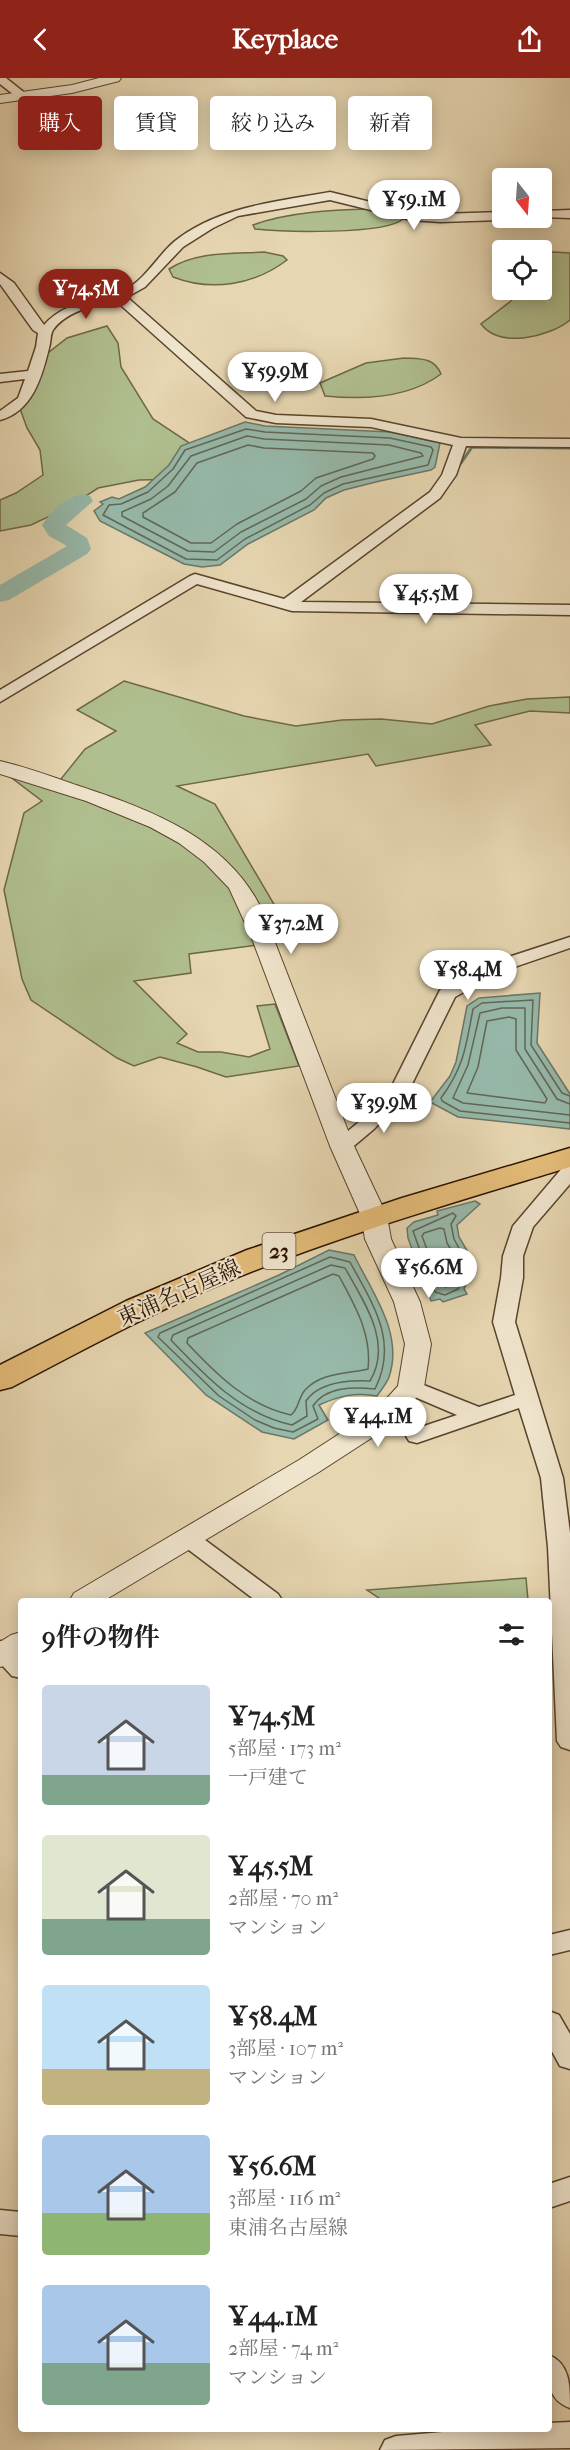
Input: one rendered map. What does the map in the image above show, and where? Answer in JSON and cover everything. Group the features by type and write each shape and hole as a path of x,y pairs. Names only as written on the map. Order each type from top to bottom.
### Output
{"main road":[{"name":"東浦名古屋線","path":"0,1378 158,1299 374,1215 570,1157"}],"street":[{"path":"1,80 19,78"},
{"path":"1,80 22,96 72,89 114,78"},
{"path":"0,99 18,97"},
{"path":"0,416 14,409 24,400 43,347 45,331 56,319 77,307 118,296 141,284 165,257 196,232 221,219 254,208 330,196 411,216 492,216"},
{"path":"552,214 570,214"},
{"path":"0,277 10,286 38,327 45,331"},
{"path":"118,296 251,414 276,419 371,423 461,442 570,443"},
{"path":"0,378 34,374"},
{"path":"286,605 435,495 449,475 461,442"},
{"path":"0,697 195,579 286,605 570,610"},
{"path":"0,767 120,808 161,825 209,856 233,879 248,902 342,1146 374,1215 378,1239 407,1302 418,1344 411,1387 397,1404 363,1431 189,1539 87,1598"},
{"path":"342,1146 367,1125 399,1092 447,994 492,968 569,945"},
{"path":"570,1172 523,1226 513,1256 512,1278 504,1322 552,1478 560,1547 556,1633 570,1741"},
{"path":"411,1387 478,1415"},
{"path":"417,1436 528,1398"},
{"path":"189,1539 267,1598"},
{"path":"552,1944 570,1940"},
{"path":"552,2027 570,2058"},
{"path":"552,2195 570,2189"},
{"path":"0,2222 18,2224"},
{"path":"552,2372 570,2395"},
{"path":"396,2450 570,2434"}],"green space":[{"path":"370,209 399,214 403,219 376,228 332,231 268,230 255,229 253,225 295,214"},
{"path":"264,252 283,256 287,260 261,275 232,284 188,282 173,277 169,269 203,256"},
{"path":"552,252 570,253 570,320 550,331 525,338 500,336 489,332 481,324 512,300 552,300"},
{"path":"107,326 118,343 121,367 153,419 188,442 201,459 187,479 139,480 98,488 69,507 31,525 0,531 0,500 16,493 43,475 40,450 27,428 19,406 24,380 39,360 67,338"},
{"path":"404,358 421,359 435,364 441,374 415,388 386,396 355,398 325,396 320,383 366,363"},
{"path":"124,681 244,716 296,726 342,720 381,719 432,724 489,706 527,699 570,697 570,713 530,711 475,725 491,745 376,766 368,754 177,786 215,804 295,940 189,954 191,973 134,981 187,1034 177,1043 198,1052 221,1052 249,1057 270,1049 257,1006 275,1004 299,1066 226,1077 160,1057 134,1066 117,1058 31,1000 22,979 4,890 24,813 42,801 0,769 57,784 85,749 116,731 77,710"},
{"path":"526,1578 528,1598 379,1598 367,1590"}],"water":[{"path":"245,422 265,426 391,432 440,443 435,467 431,470 344,490 326,498 314,510 248,544 220,565 202,567 184,564 100,521 94,511 103,504 100,502 112,497 119,499 145,487 169,465 181,446"},
{"path":"540,993 537,1043 570,1094 570,1129 458,1117 430,1102 450,1076 456,1062 467,1006 479,998"},
{"path":"475,1201 480,1204 457,1225 459,1237 475,1264 464,1289 467,1294 443,1302 440,1299 431,1301 408,1238 407,1228 414,1222 438,1215 437,1211"},
{"path":"329,1250 354,1255 384,1314 389,1329 393,1361 388,1379 377,1396 361,1394 347,1396 319,1405 328,1420 294,1439 262,1432 206,1395 145,1333 279,1275"}],"waterway":[{"path":"461,463 472,447 570,448"},
{"path":"440,497 461,461"},
{"path":"0,595 79,549 79,543 57,531 54,525 62,514 82,501"}]}
